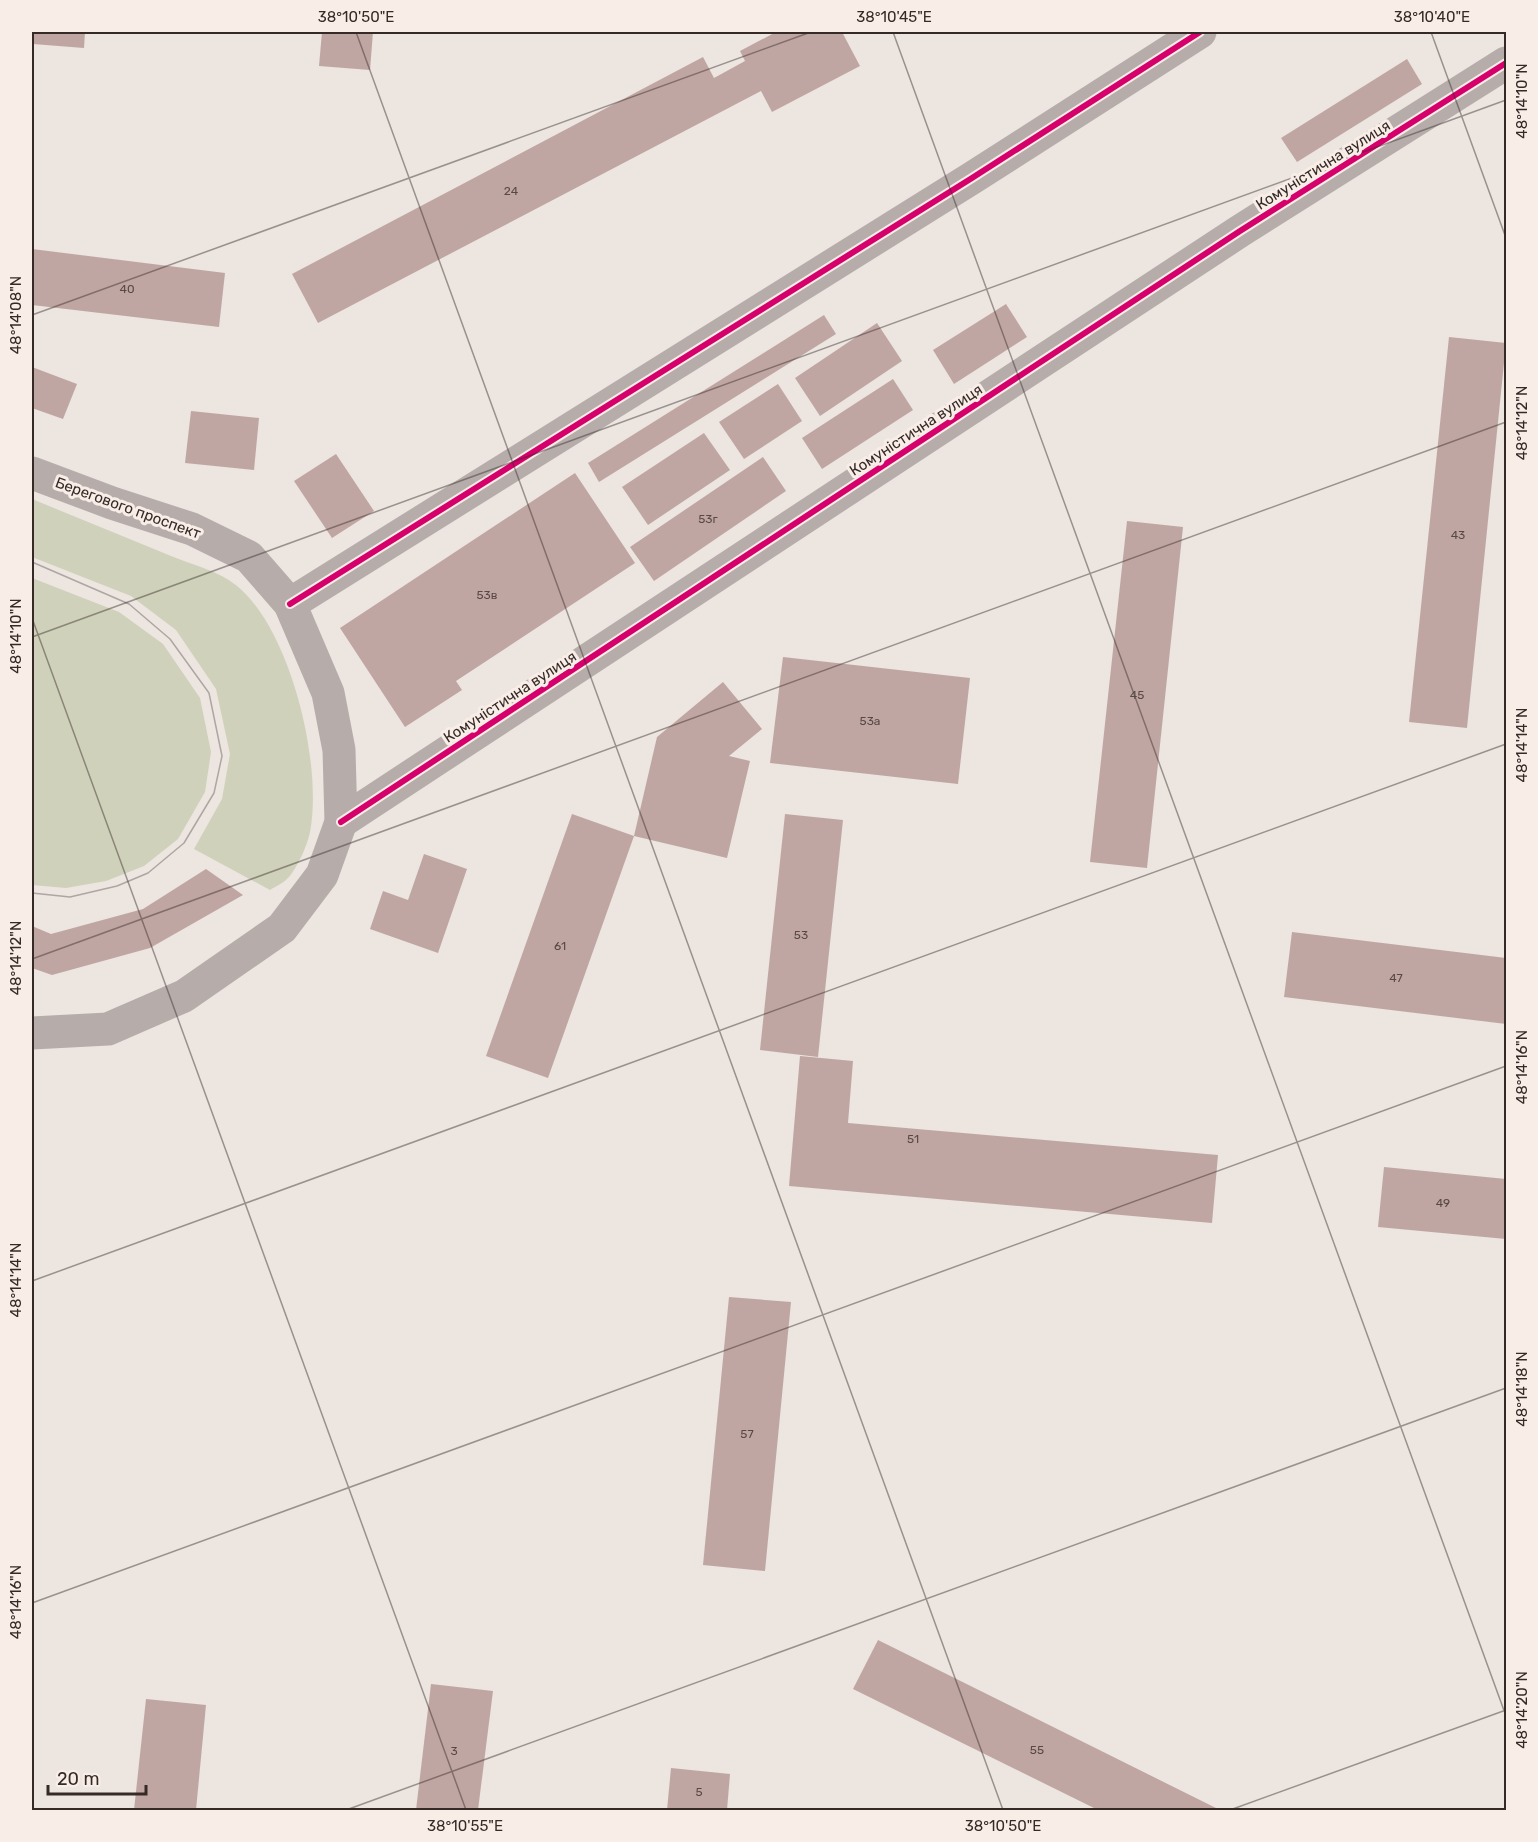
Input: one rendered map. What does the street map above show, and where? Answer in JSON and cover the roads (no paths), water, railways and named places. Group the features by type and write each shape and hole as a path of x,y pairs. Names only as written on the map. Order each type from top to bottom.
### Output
{"street":[{"path":"290,604 951,191 1200,32"},
{"name":"Комуністична вулиця","path":"341,822 1240,231 1506,63"},
{"name":"Берегового проспект","path":"32,473 112,503 192,529 249,557 290,604 328,693 339,750 341,822 322,875 282,928 184,996 108,1029 32,1033"}],"tram line":[{"path":"32,562 129,604 170,639 209,693 222,756 214,793 184,843 148,873 117,886 70,897 32,893"}]}
